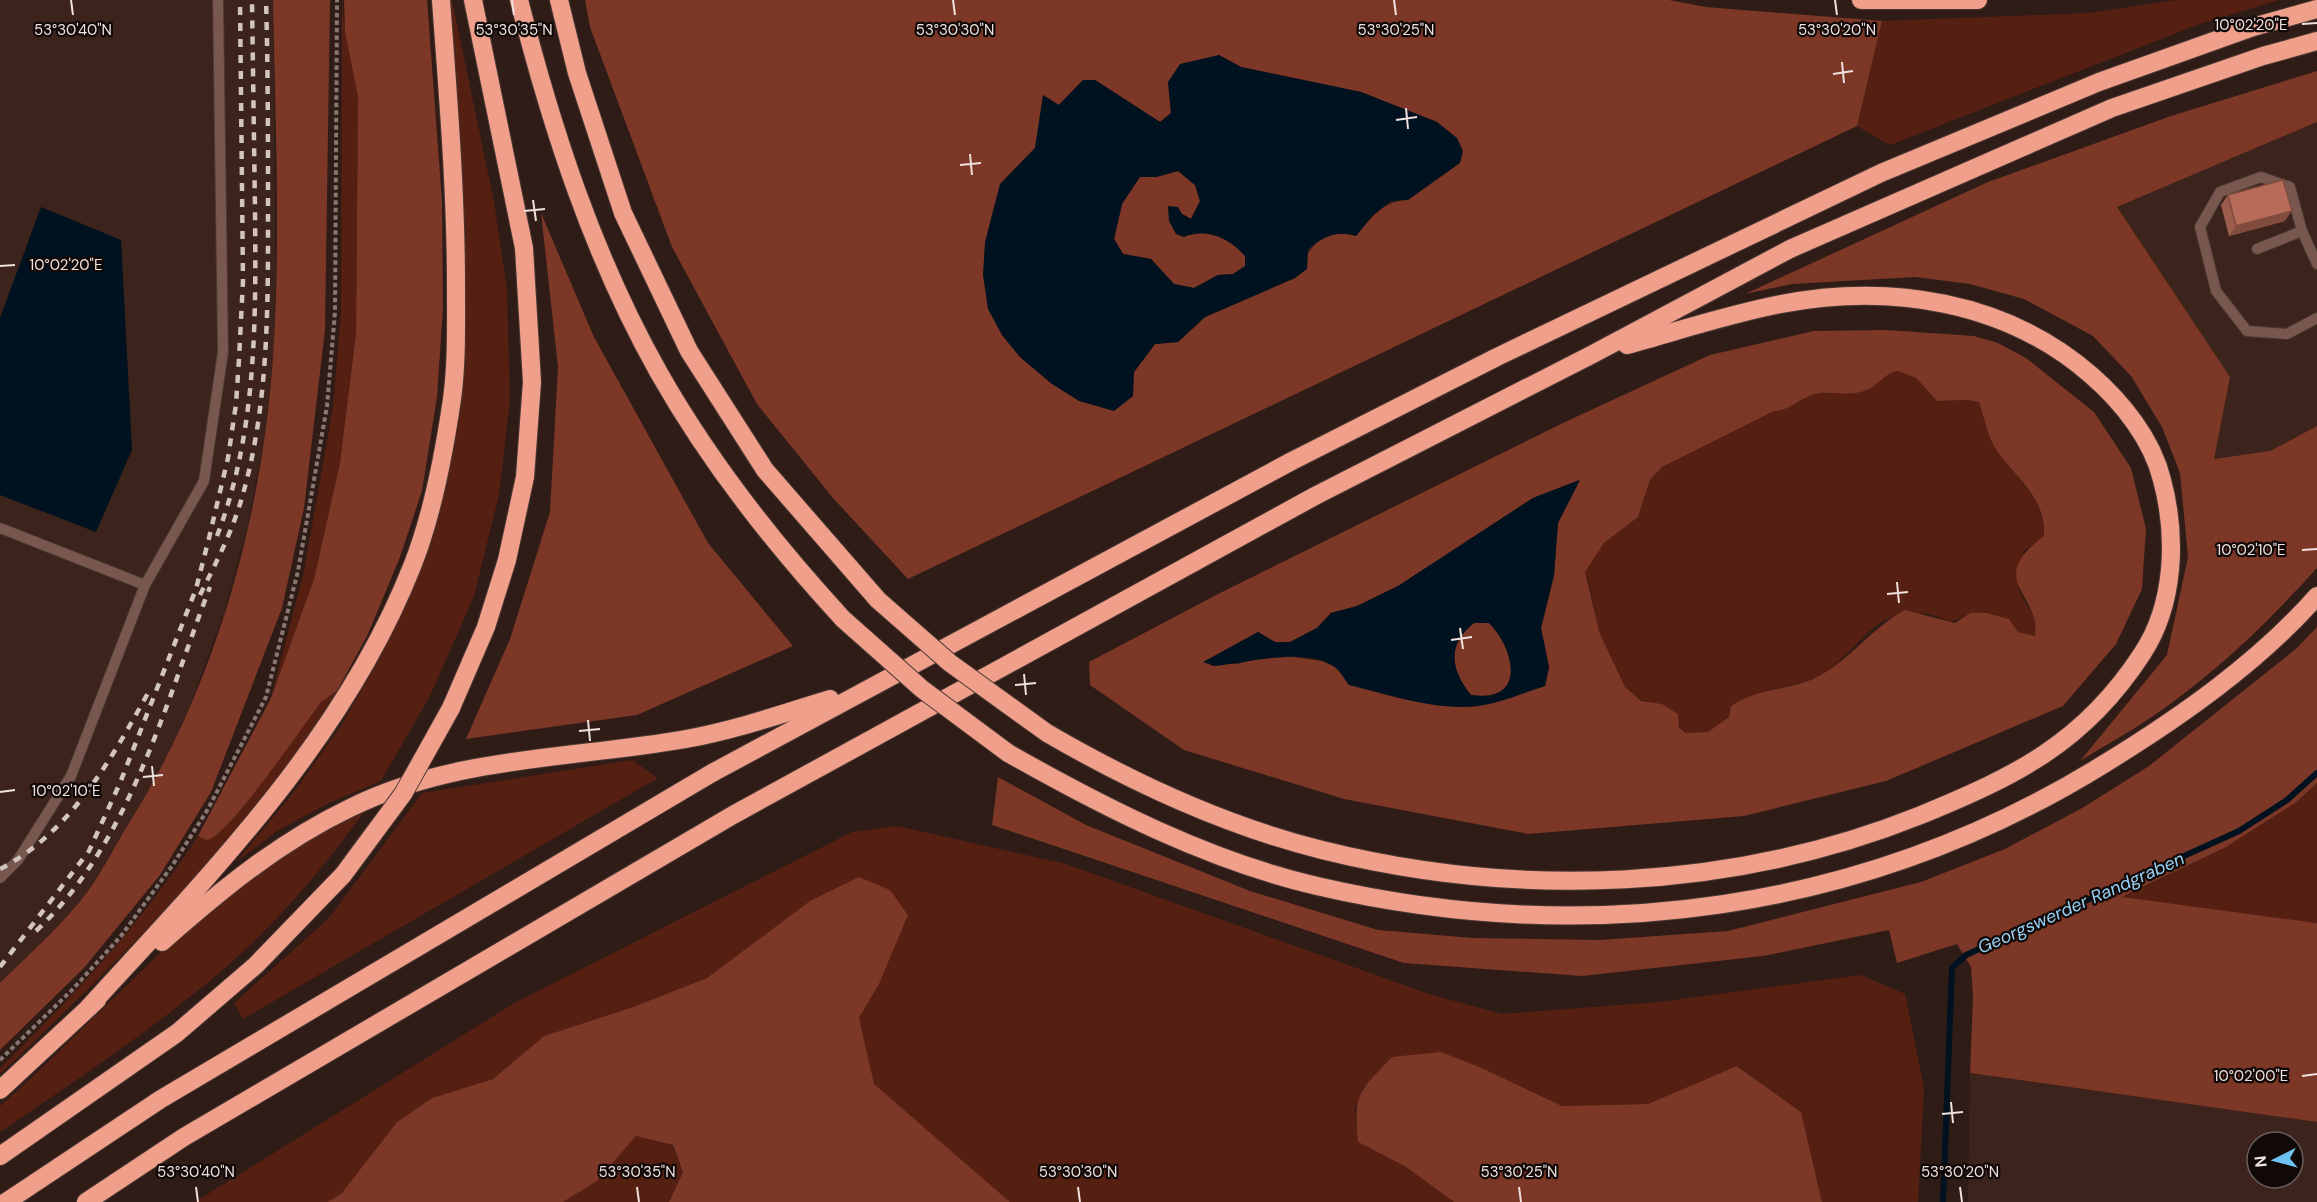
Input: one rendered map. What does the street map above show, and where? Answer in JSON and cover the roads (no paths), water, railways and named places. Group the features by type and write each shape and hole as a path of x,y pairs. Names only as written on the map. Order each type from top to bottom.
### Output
{"highway":[{"path":"89,1007 226,857 288,781 336,716 379,640 414,562 435,487 452,398 456,338 456,197 441,0"},
{"path":"0,1156 177,1033 256,965 342,875 403,794 451,708 486,627 507,560 525,477 532,382 524,248 472,0"},
{"path":"519,0 567,167 599,251 658,371 694,432 734,491 786,557 843,619 922,688 1008,753 1071,789 1163,833 1224,856 1315,886 1473,911 1564,916 1618,916 1686,910 1779,895 1923,854 2019,813 2129,749 2207,694 2273,640 2317,596"},
{"path":"559,0 577,73 622,213 689,351 765,470 878,600 950,663 1047,734 1094,760 1169,796 1233,822 1321,850 1471,876 1561,882 1618,881 1685,875 1769,861 1900,823 2005,779 2042,757 2086,724 2114,693 2146,649 2163,606 2172,558 2171,516 2160,472 2144,437 2113,394 2075,361 2036,335 1992,315 1957,305 1900,297 1850,295 1784,303 1593,354"},
{"path":"1861,0 1978,0"},
{"path":"6,1202 160,1099 702,779 866,688 1292,461 1497,357 1786,216 1881,173 2099,82 2253,27 2317,9"},
{"path":"86,1202 184,1137 733,815 1315,496 1593,354 1790,249 1895,201 2112,108 2263,56 2317,41"},
{"path":"0,1090 225,886 303,832 351,807 431,778 477,767 685,739 731,729 866,688"}],"lane":[{"path":"0,878 18,860 71,776 145,585 204,481 223,352 218,0"},
{"path":"2317,264 2302,231 2290,187 2261,177 2220,192 2200,227 2216,291 2247,331 2287,333 2317,318"},
{"path":"2257,249 2302,231"},
{"path":"0,528 145,585"}],"water":[{"path":"1219,55 1241,67 1361,92 1437,122 1457,138 1463,151 1460,163 1408,200 1391,201 1373,215 1356,236 1336,234 1308,249 1307,269 1295,278 1205,317 1178,342 1155,344 1134,372 1133,396 1114,411 1079,401 1052,384 1020,357 1002,335 988,309 983,275 985,242 1000,184 1035,148 1043,95 1059,105 1083,80 1095,80 1160,122 1171,113 1168,82 1180,64","holes":["1178,171 1195,185 1200,201 1191,219 1182,214 1178,207 1168,206 1169,221 1176,234 1184,237 1201,233 1225,239 1245,256 1245,266 1233,274 1218,275 1194,288 1174,284 1151,259 1123,254 1114,239 1122,204 1140,177 1156,177"]},
{"path":"41,207 121,240 132,450 96,532 0,495 0,318"},
{"path":"1580,480 1558,523 1554,575 1541,628 1549,667 1545,686 1487,705 1445,706 1413,701 1349,685 1338,670 1327,662 1312,658 1278,658 1214,666 1203,662 1258,632 1275,642 1290,642 1317,628 1331,613 1357,606 1398,586 1533,498","holes":["1474,623 1489,623 1505,646 1511,672 1508,683 1501,691 1489,696 1471,695 1459,676 1454,657 1456,648 1459,639"]}],"waterway":[{"name":"Georgswerder Randgraben","path":"1943,1202 1952,968 1966,955 2239,831 2287,800 2317,773"}],"railway":[{"path":"0,967 89,851 120,783 196,589 209,538 228,458 236,404 239,359 243,281 240,0"},
{"path":"217,536 240,457 247,416 254,334 252,0"},
{"path":"200,595 227,539 240,504 250,468 262,395 268,284 266,0"},
{"path":"36,931 69,896 97,857 120,814 160,724 210,587"},
{"path":"0,869 25,854 68,815 103,769 148,693"}]}
